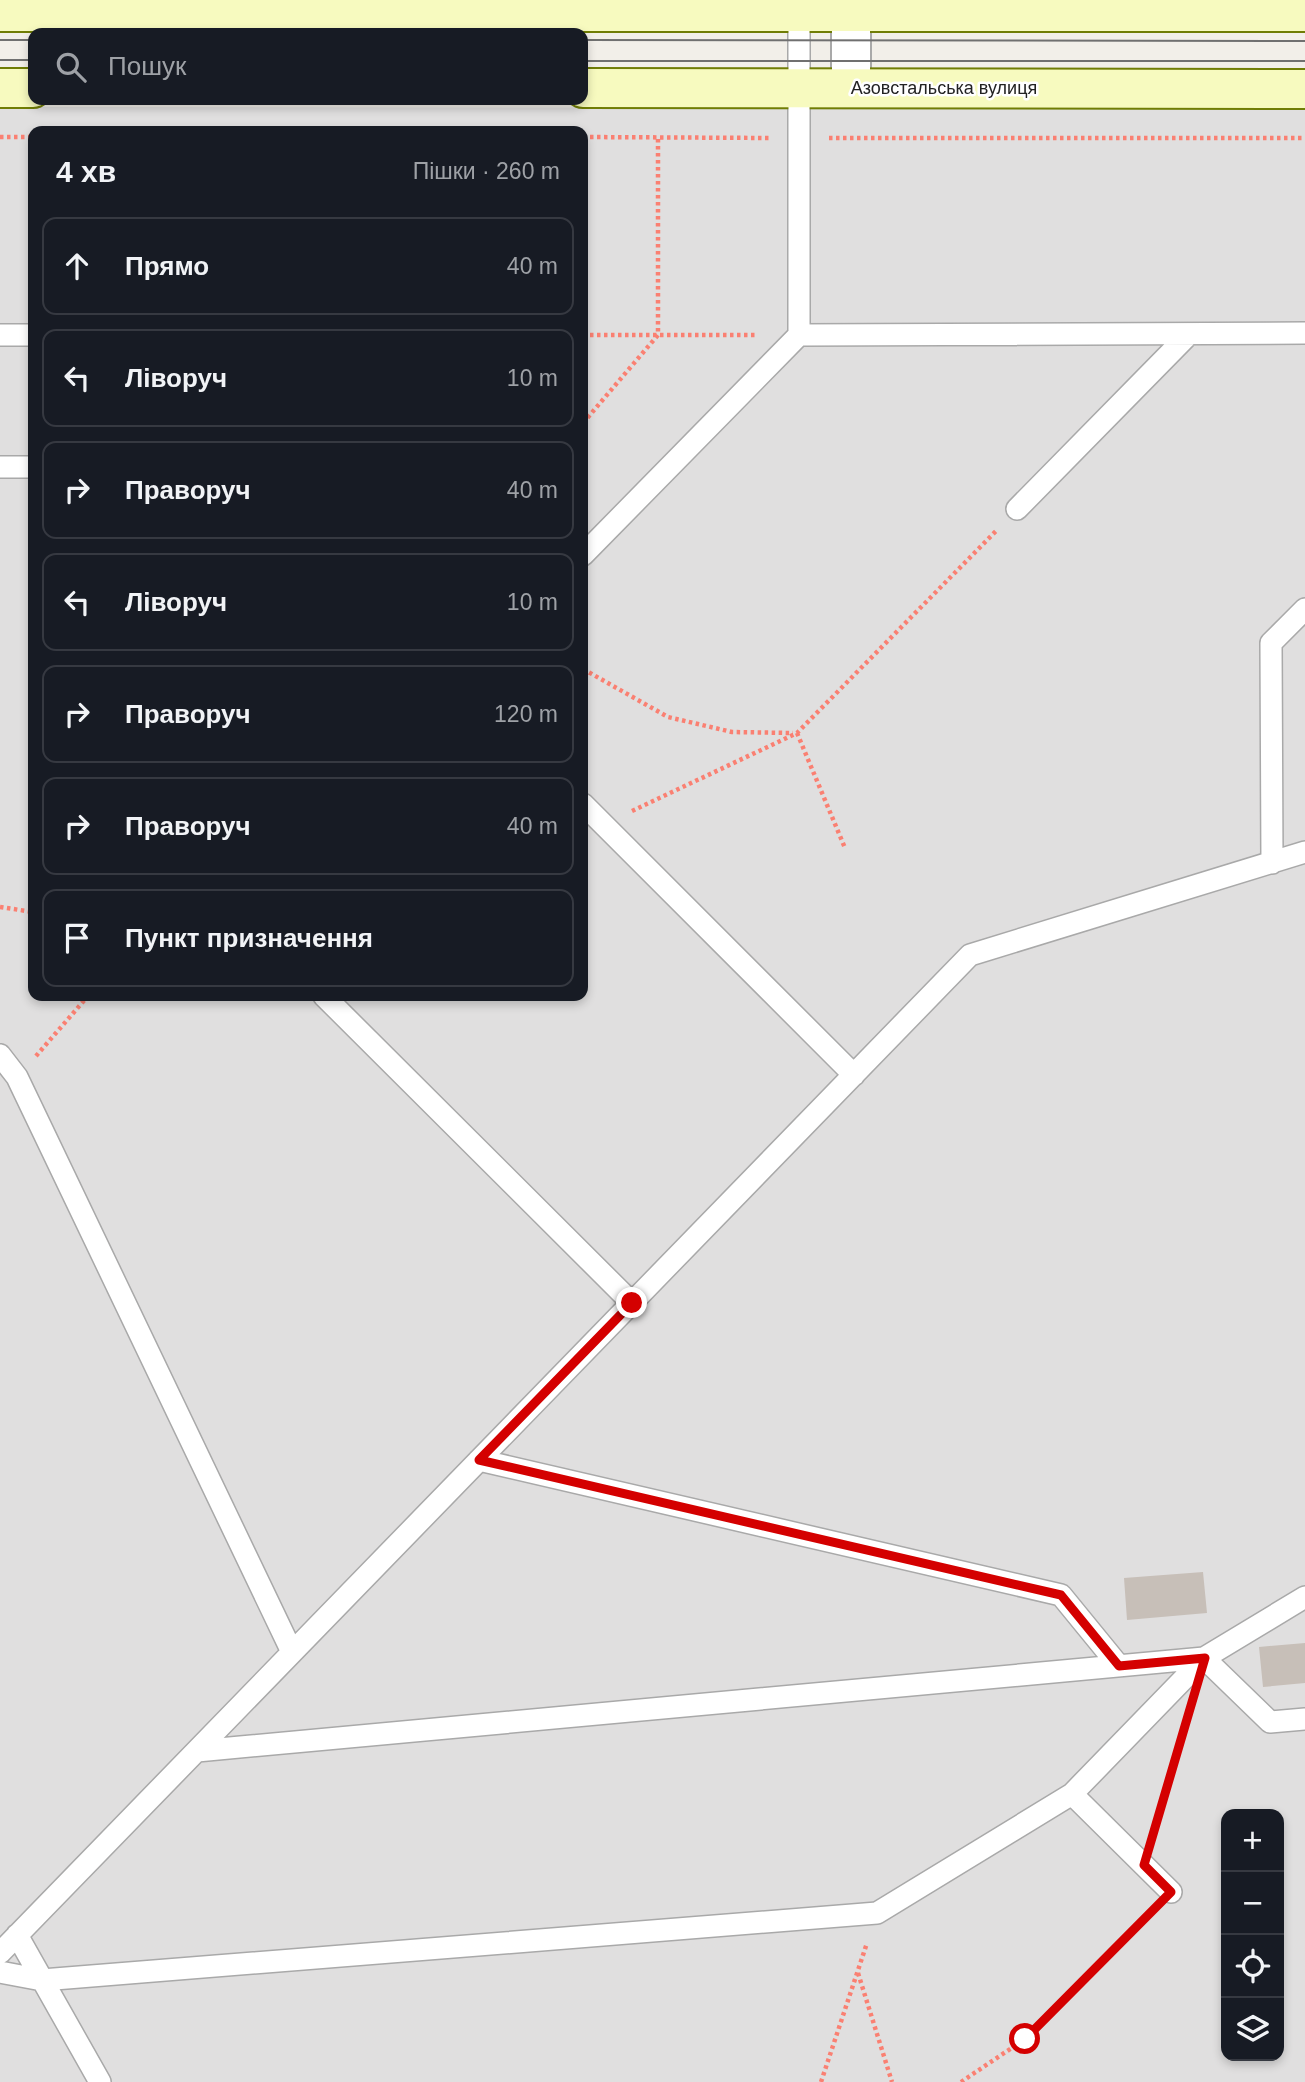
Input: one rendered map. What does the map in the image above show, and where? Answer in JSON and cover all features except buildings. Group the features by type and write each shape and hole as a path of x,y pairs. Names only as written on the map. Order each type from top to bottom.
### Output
{"street":[{"path":"0,12 799,12 851,6 1305,12"},
{"path":"851,6 851,88"},
{"path":"0,88 28,88"},
{"name":"Азовстальська вулиця","path":"588,88 1305,89"}],"lane":[{"path":"588,550 799,335 799,12"},
{"path":"1017,509 1189,334"},
{"path":"799,335 1305,334"},
{"path":"0,335 28,335"},
{"path":"0,467 28,467"},
{"path":"1272,863 1271,643 1305,610"},
{"path":"588,809 853,1075"},
{"path":"0,1953 970,955 1305,852"},
{"path":"329,1001 632,1303"},
{"path":"0,1055 9,1080 292,1652"},
{"path":"479,1460 1061,1595 1119,1666"},
{"path":"0,1972 43,1980 877,1913 1072,1794 1205,1658 1305,1597"},
{"path":"197,1751 1205,1658 1270,1722 1305,1719"},
{"path":"1072,1794 1171,1892"},
{"path":"17,1935 100,2082"}],"path":[{"path":"0,137 28,137"},
{"path":"588,138 780,138"},
{"path":"588,417 658,335 658,138"},
{"path":"868,138 1305,138"},
{"path":"588,335 799,335"},
{"path":"603,824 797,733 1017,509"},
{"path":"588,672 668,718 732,732 797,733"},
{"path":"797,733 845,848"},
{"path":"0,907 28,911"},
{"path":"9,1080 83,1001"},
{"path":"1144,1865 1205,1658"},
{"path":"961,2082 1025,2039 1171,1892"},
{"path":"821,2082 877,1913"},
{"path":"858,1972 892,2082"}],"shaded area":[{"path":"0,107 1305,108 1305,2082 0,2082"}],"tram line":[{"path":"0,40 28,40"},
{"path":"588,40 1305,41"},
{"path":"0,60 28,60"},
{"path":"588,61 1305,61"}],"route":[{"path":"632,1303 479,1460 1061,1595 1119,1666 1205,1658 1144,1865 1171,1892 1025,2039"}]}
